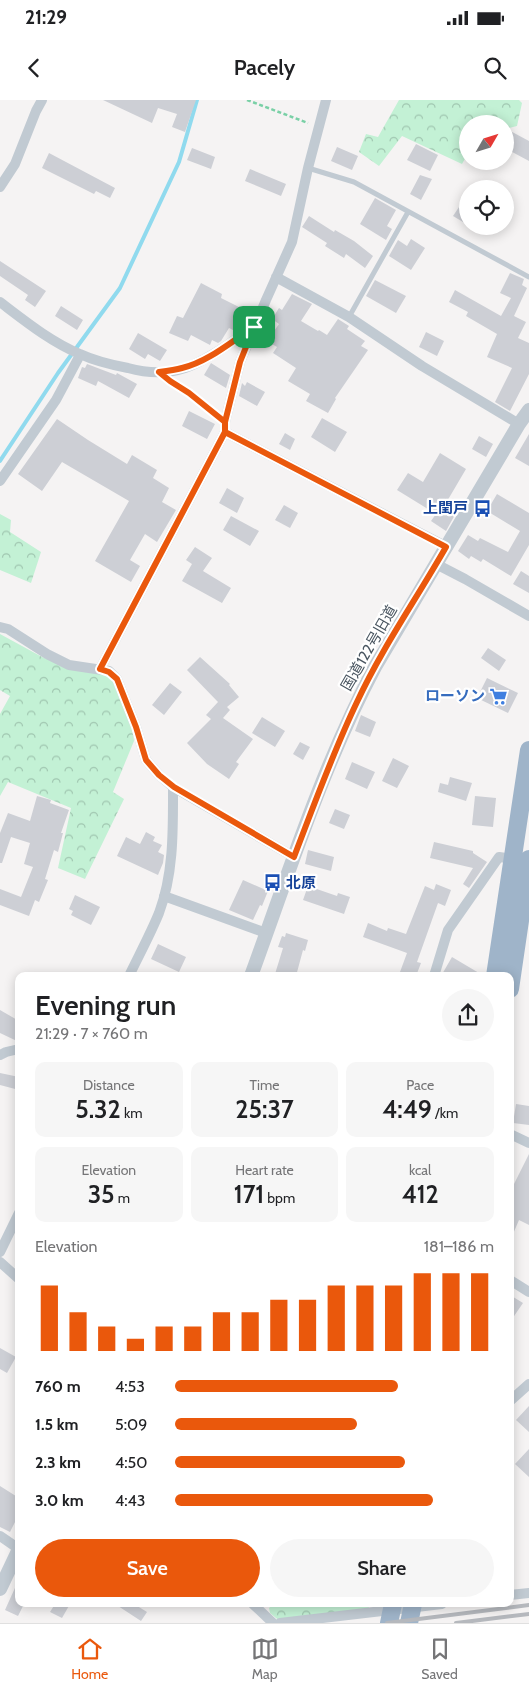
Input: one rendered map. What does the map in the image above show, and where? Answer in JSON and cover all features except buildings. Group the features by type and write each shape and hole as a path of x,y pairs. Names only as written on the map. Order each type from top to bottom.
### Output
{"highway":[{"path":"511,972 529,750"},
{"path":"496,972 521,859"}],"street":[{"path":"0,187 15,164 42,100"},
{"path":"100,669 225,427 240,362 292,242 308,168 326,100"},
{"path":"276,277 348,317 422,366 519,424"},
{"path":"0,302 54,341 80,355 136,370 159,372 183,368 209,356 254,327"},
{"path":"0,481 56,400 80,355"},
{"name":"国道122号旧道","path":"252,972 294,857 337,746 357,701 375,667 529,410"},
{"path":"225,427 446,547"},
{"path":"436,564 529,616"},
{"path":"0,626 69,665 109,672 117,679 136,727 146,760 159,775 174,787 294,857"},
{"path":"131,972 159,913 164,896 173,850 174,787"},
{"path":"435,972 448,930 499,857 521,859"},
{"path":"164,896 266,933"},
{"path":"0,1055 15,1050"},
{"path":"514,1136 529,1143"},
{"path":"0,1252 15,1221"},
{"path":"0,1262 15,1275"},
{"path":"514,1283 529,1292"},
{"path":"514,1397 529,1384"},
{"path":"0,1536 15,1546"},
{"path":"0,1589 15,1557"},
{"path":"514,1595 529,1593"},
{"path":"256,1607 273,1623"},
{"path":"261,1611 266,1607"},
{"path":"280,1623 372,1607 391,1612 411,1611"}],"lane":[{"path":"308,168 354,182 529,277"},
{"path":"348,317 408,212"}],"path":[{"path":"247,100 319,127"},
{"path":"159,372 189,393 225,427"}],"green space":[{"path":"399,100 519,100 522,103 517,126 514,127 514,115 459,115 459,163 402,136 379,166 359,152 366,134 378,137"},
{"path":"0,514 11,520 10,532 41,552 31,583 0,570"},
{"path":"0,634 44,658 95,672 116,680 132,722 134,741 113,792 124,799 85,879 58,868 71,808 8,782 0,796 0,714 10,696 0,690"},
{"path":"369,1607 364,1615 282,1623 270,1613 269,1608"}],"waterway":[{"path":"0,461 58,373 120,288 179,162 197,100"}],"railway":[{"path":"514,1607 529,1605"},
{"path":"387,1623 513,1607"},
{"path":"456,1623 529,1614"}],"place":[{"name":"上閏戸","path":"482,508"},
{"name":"ローソン","path":"499,696"},
{"name":"北原","path":"272,883"}],"route":[{"path":"254,327 196,363 183,368 159,372 225,422 225,432 446,547 357,701 337,746 294,857 174,787 159,775 146,760 136,727 117,679 109,672 100,669 225,432 225,422 240,362 254,327"}]}
